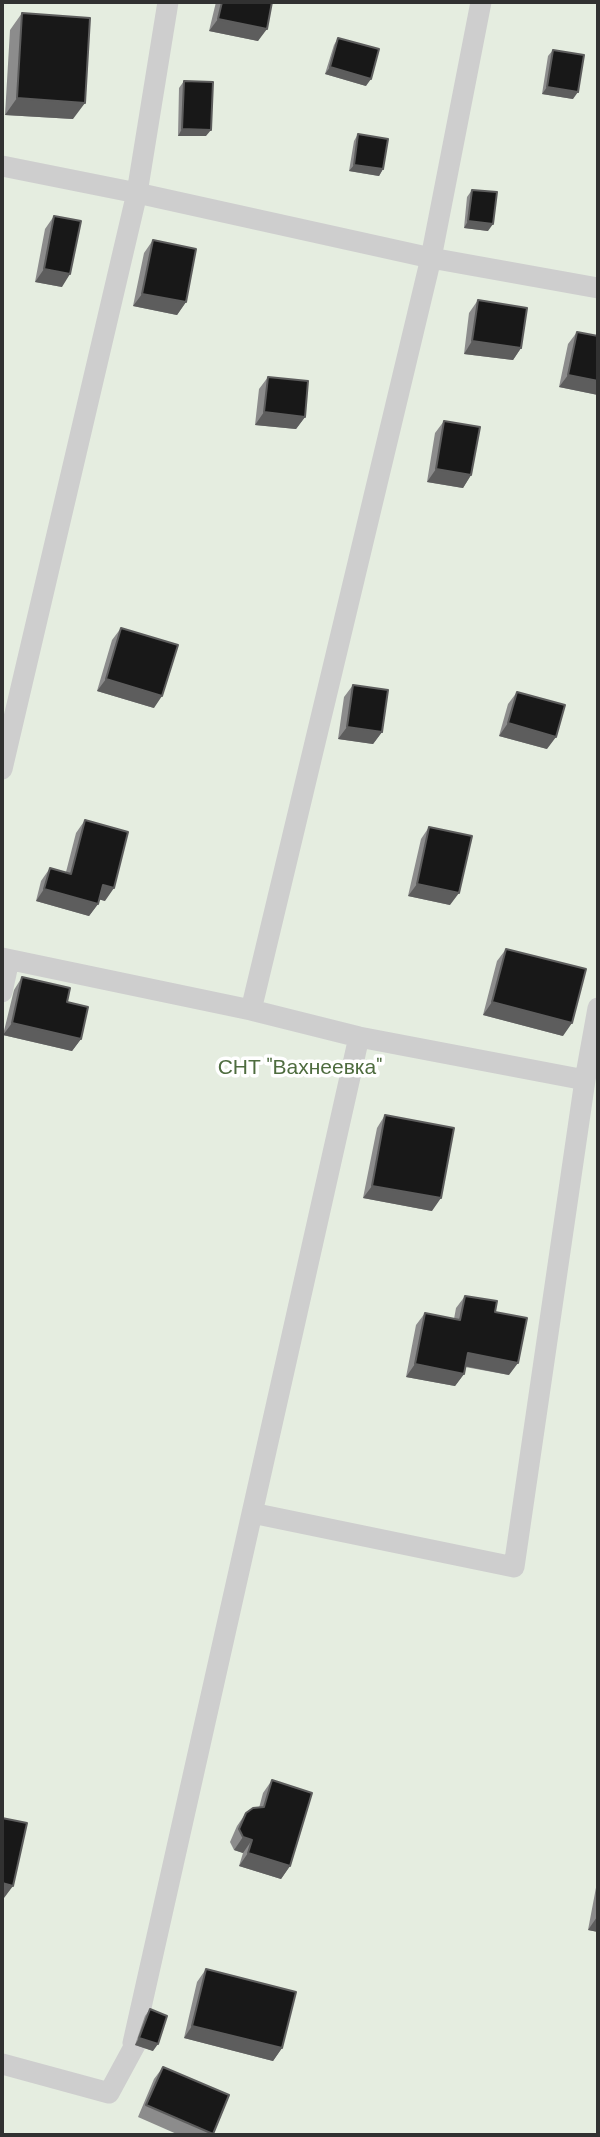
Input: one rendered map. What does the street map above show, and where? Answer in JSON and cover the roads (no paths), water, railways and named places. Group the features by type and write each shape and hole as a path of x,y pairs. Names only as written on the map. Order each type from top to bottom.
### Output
{"lane":[{"path":"2,769 137,193 168,2"},
{"path":"251,1010 431,258 481,2"},
{"path":"2,166 431,258 598,288"},
{"path":"2,992 5,959 251,1010 359,1037 585,1080"},
{"path":"252,1513 514,1567 585,1080 598,1008"},
{"path":"2,2064 109,2092 135,2045 133,2043 359,1037"}],"park label":[{"name":"СНТ \"Вахнеевка\"","path":"300,1068"}]}
